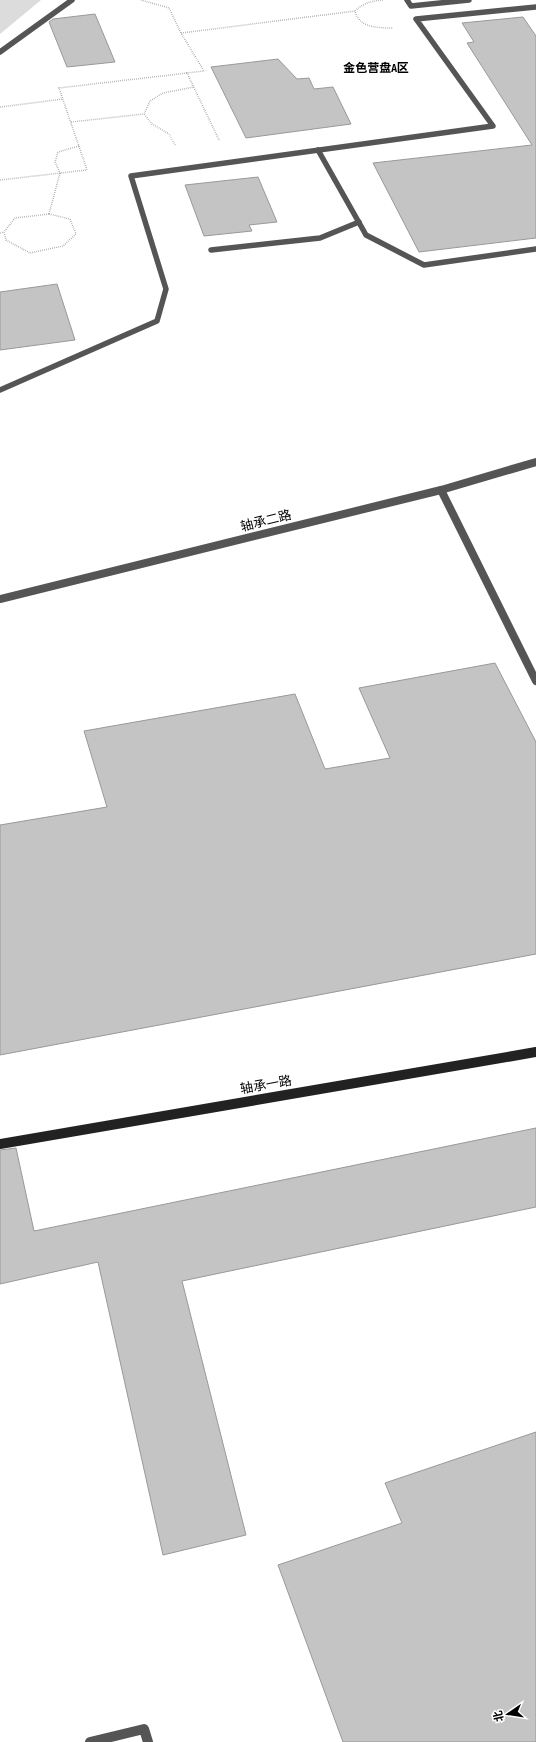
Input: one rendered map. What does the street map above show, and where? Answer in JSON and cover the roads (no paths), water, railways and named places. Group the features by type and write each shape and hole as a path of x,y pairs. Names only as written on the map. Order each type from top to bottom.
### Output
{"street":[{"path":"0,52 72,0"},
{"path":"407,0 411,6 469,0"},
{"path":"0,390 157,321 166,289 131,176 493,126 416,19 536,7"},
{"path":"318,150 366,235 424,265 536,249"},
{"path":"211,250 320,238 359,222"},
{"name":"轴承二路","path":"0,600 441,490 536,462"},
{"path":"441,490 536,681"},
{"name":"轴承一路","path":"0,1144 536,1052"},
{"path":"90,1742 144,1728 148,1742"}],"district":[{"name":"金色营盘A区","path":"376,68"}]}
